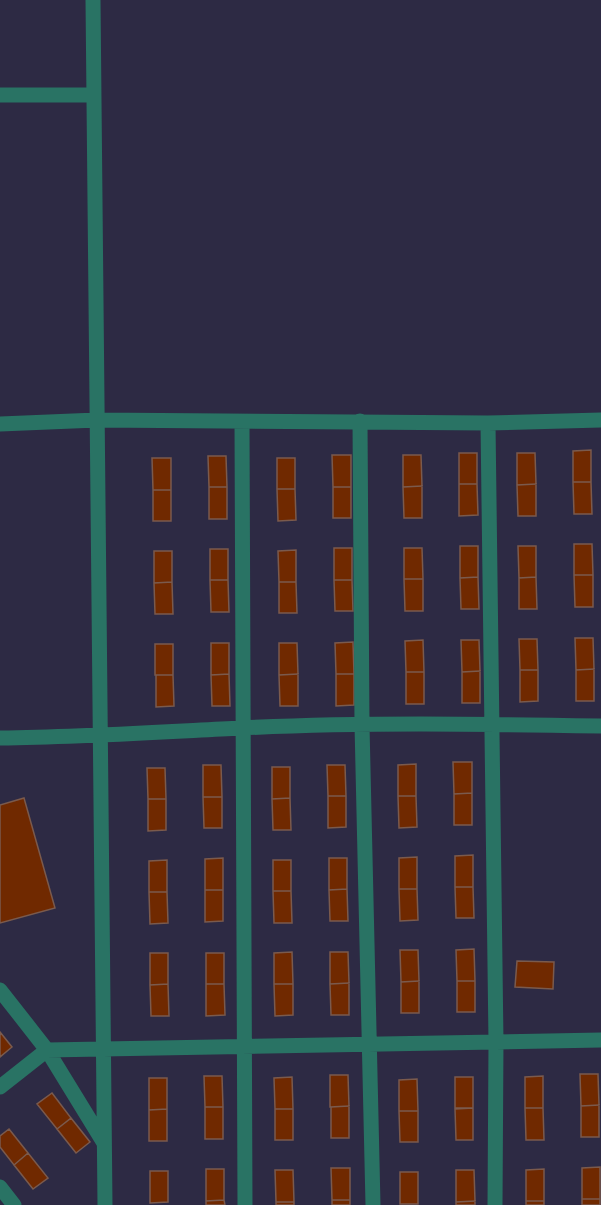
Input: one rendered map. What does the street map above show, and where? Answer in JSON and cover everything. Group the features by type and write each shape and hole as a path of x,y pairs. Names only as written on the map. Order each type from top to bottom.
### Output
{"street":[{"path":"93,0 105,1205"},
{"path":"0,95 94,95"},
{"path":"0,424 97,420 488,423 601,420"},
{"path":"360,421 362,725 373,1205"},
{"path":"242,422 245,1205"},
{"path":"488,423 496,1042 495,1205"},
{"path":"0,738 101,737 242,728 362,725 601,726"},
{"path":"0,990 47,1050 105,1144"},
{"path":"0,1087 47,1050 601,1040"},
{"path":"0,1187 14,1205"}],"building":[{"path":"591,450 591,482 573,482 573,451"},
{"path":"459,453 477,453 477,484 459,484"},
{"path":"517,453 535,453 536,484 517,485"},
{"path":"332,455 351,455 351,487 333,487"},
{"path":"403,455 421,455 422,486 403,487"},
{"path":"208,456 226,456 227,487 209,487"},
{"path":"152,458 171,458 171,490 153,490"},
{"path":"277,458 295,458 295,489 277,489"},
{"path":"573,482 591,482 592,514 574,514"},
{"path":"459,484 477,484 478,515 459,516"},
{"path":"536,484 536,516 518,516 517,485"},
{"path":"422,486 422,518 404,518 403,487"},
{"path":"209,487 227,487 227,519 209,519"},
{"path":"333,487 351,487 351,518 333,518"},
{"path":"277,489 295,489 296,520 278,521"},
{"path":"153,490 171,490 171,521 153,521"},
{"path":"574,544 592,544 593,575 574,575"},
{"path":"460,546 478,546 478,577 460,578"},
{"path":"518,546 536,546 536,577 519,578"},
{"path":"334,548 352,548 352,580 334,580"},
{"path":"404,548 422,548 423,579 404,579"},
{"path":"210,549 228,549 228,580 210,580"},
{"path":"296,550 296,582 279,582 278,551"},
{"path":"154,551 172,551 172,582 154,583"},
{"path":"574,575 593,575 593,607 575,607"},
{"path":"478,577 479,609 461,609 460,578"},
{"path":"536,577 537,609 519,609 519,578"},
{"path":"404,579 423,579 423,611 405,611"},
{"path":"210,580 228,580 229,612 211,612"},
{"path":"334,580 352,580 353,611 335,611"},
{"path":"172,582 173,614 155,614 154,583"},
{"path":"279,582 296,582 297,613 279,613"},
{"path":"575,638 593,638 594,669 576,670"},
{"path":"519,639 537,639 538,670 520,670"},
{"path":"423,640 424,672 406,672 405,641"},
{"path":"461,640 479,640 480,671 462,672"},
{"path":"353,642 354,674 336,674 335,643"},
{"path":"211,643 229,643 229,674 211,675"},
{"path":"279,643 297,643 298,674 279,675"},
{"path":"155,644 173,644 173,675 155,675"},
{"path":"594,669 594,701 576,701 576,670"},
{"path":"520,670 538,670 538,701 520,702"},
{"path":"480,671 480,703 462,703 462,672"},
{"path":"406,672 424,672 424,704 406,704"},
{"path":"229,674 230,706 212,706 211,675"},
{"path":"298,674 298,706 280,706 279,675"},
{"path":"336,674 354,674 354,705 336,706"},
{"path":"156,675 173,675 174,706 156,707"},
{"path":"453,762 472,762 472,793 454,794"},
{"path":"416,764 416,796 398,796 398,765"},
{"path":"203,765 221,765 222,797 203,797"},
{"path":"327,765 345,765 346,796 328,796"},
{"path":"272,767 290,767 290,798 272,799"},
{"path":"147,768 165,768 166,799 148,799"},
{"path":"472,793 472,825 454,825 454,794"},
{"path":"328,796 346,796 346,827 328,828"},
{"path":"398,796 416,796 417,827 399,828"},
{"path":"203,797 222,797 222,828 204,828"},
{"path":"24,798 55,908 0,923 0,805"},
{"path":"290,798 291,830 273,830 272,799"},
{"path":"148,799 166,799 166,830 148,831"},
{"path":"473,855 473,887 455,887 455,856"},
{"path":"417,857 417,889 399,889 399,858"},
{"path":"223,858 223,890 205,890 205,859"},
{"path":"329,858 347,858 347,889 329,890"},
{"path":"167,860 167,892 149,892 149,861"},
{"path":"273,860 291,860 291,891 273,891"},
{"path":"455,887 473,887 474,918 456,918"},
{"path":"347,889 348,921 330,921 329,890"},
{"path":"399,889 417,889 418,920 400,921"},
{"path":"205,890 223,890 223,921 205,922"},
{"path":"273,891 291,891 292,923 274,923"},
{"path":"149,892 167,892 168,923 150,924"},
{"path":"474,949 475,981 457,981 456,950"},
{"path":"400,950 418,950 419,981 401,982"},
{"path":"292,952 293,984 274,984 274,953"},
{"path":"330,952 348,952 349,983 330,984"},
{"path":"150,953 168,953 168,984 150,985"},
{"path":"206,953 224,953 224,984 206,984"},
{"path":"517,961 554,962 553,989 515,987"},
{"path":"419,981 419,1013 401,1013 401,982"},
{"path":"457,981 475,981 475,1012 457,1012"},
{"path":"349,983 349,1015 331,1015 330,984"},
{"path":"168,984 169,1016 151,1016 150,985"},
{"path":"206,984 224,984 225,1015 206,1016"},
{"path":"274,984 293,984 293,1015 275,1016"},
{"path":"0,1032 12,1047 0,1057"},
{"path":"580,1074 598,1074 599,1105 581,1106"},
{"path":"330,1075 348,1075 349,1106 330,1107"},
{"path":"204,1076 222,1076 223,1107 205,1107"},
{"path":"543,1076 543,1108 525,1108 525,1077"},
{"path":"292,1077 293,1109 275,1109 274,1078"},
{"path":"455,1077 473,1077 473,1108 455,1108"},
{"path":"149,1078 167,1078 167,1109 149,1110"},
{"path":"417,1079 418,1111 399,1111 399,1080"},
{"path":"52,1093 71,1118 57,1129 37,1104"},
{"path":"599,1105 599,1137 581,1137 581,1106"},
{"path":"349,1106 349,1138 331,1138 331,1107"},
{"path":"205,1107 223,1107 223,1139 205,1139"},
{"path":"473,1108 473,1140 456,1140 455,1109"},
{"path":"525,1108 543,1108 544,1140 526,1140"},
{"path":"167,1109 167,1141 149,1141 149,1110"},
{"path":"275,1109 293,1109 293,1140 275,1140"},
{"path":"399,1111 418,1111 418,1142 400,1142"},
{"path":"71,1118 90,1142 76,1153 57,1129"},
{"path":"9,1129 28,1153 14,1165 0,1147 0,1136"},
{"path":"28,1153 48,1178 33,1189 14,1165"},
{"path":"600,1167 600,1199 582,1199 582,1168"},
{"path":"331,1168 350,1168 350,1200 332,1200"},
{"path":"206,1169 224,1169 224,1200 206,1201"},
{"path":"544,1169 544,1201 526,1201 526,1170"},
{"path":"275,1170 293,1170 294,1202 276,1202"},
{"path":"456,1170 474,1170 475,1201 456,1202"},
{"path":"150,1171 168,1171 168,1202 150,1203"},
{"path":"400,1172 418,1172 418,1204 400,1204"},
{"path":"582,1199 600,1199 600,1205 582,1205"},
{"path":"224,1200 225,1205 206,1205 206,1201"},
{"path":"332,1200 350,1200 350,1205 332,1205"},
{"path":"475,1201 475,1205 456,1205 456,1202"},
{"path":"526,1201 544,1201 544,1205 526,1205"},
{"path":"276,1202 294,1202 294,1205 276,1205"}]}
